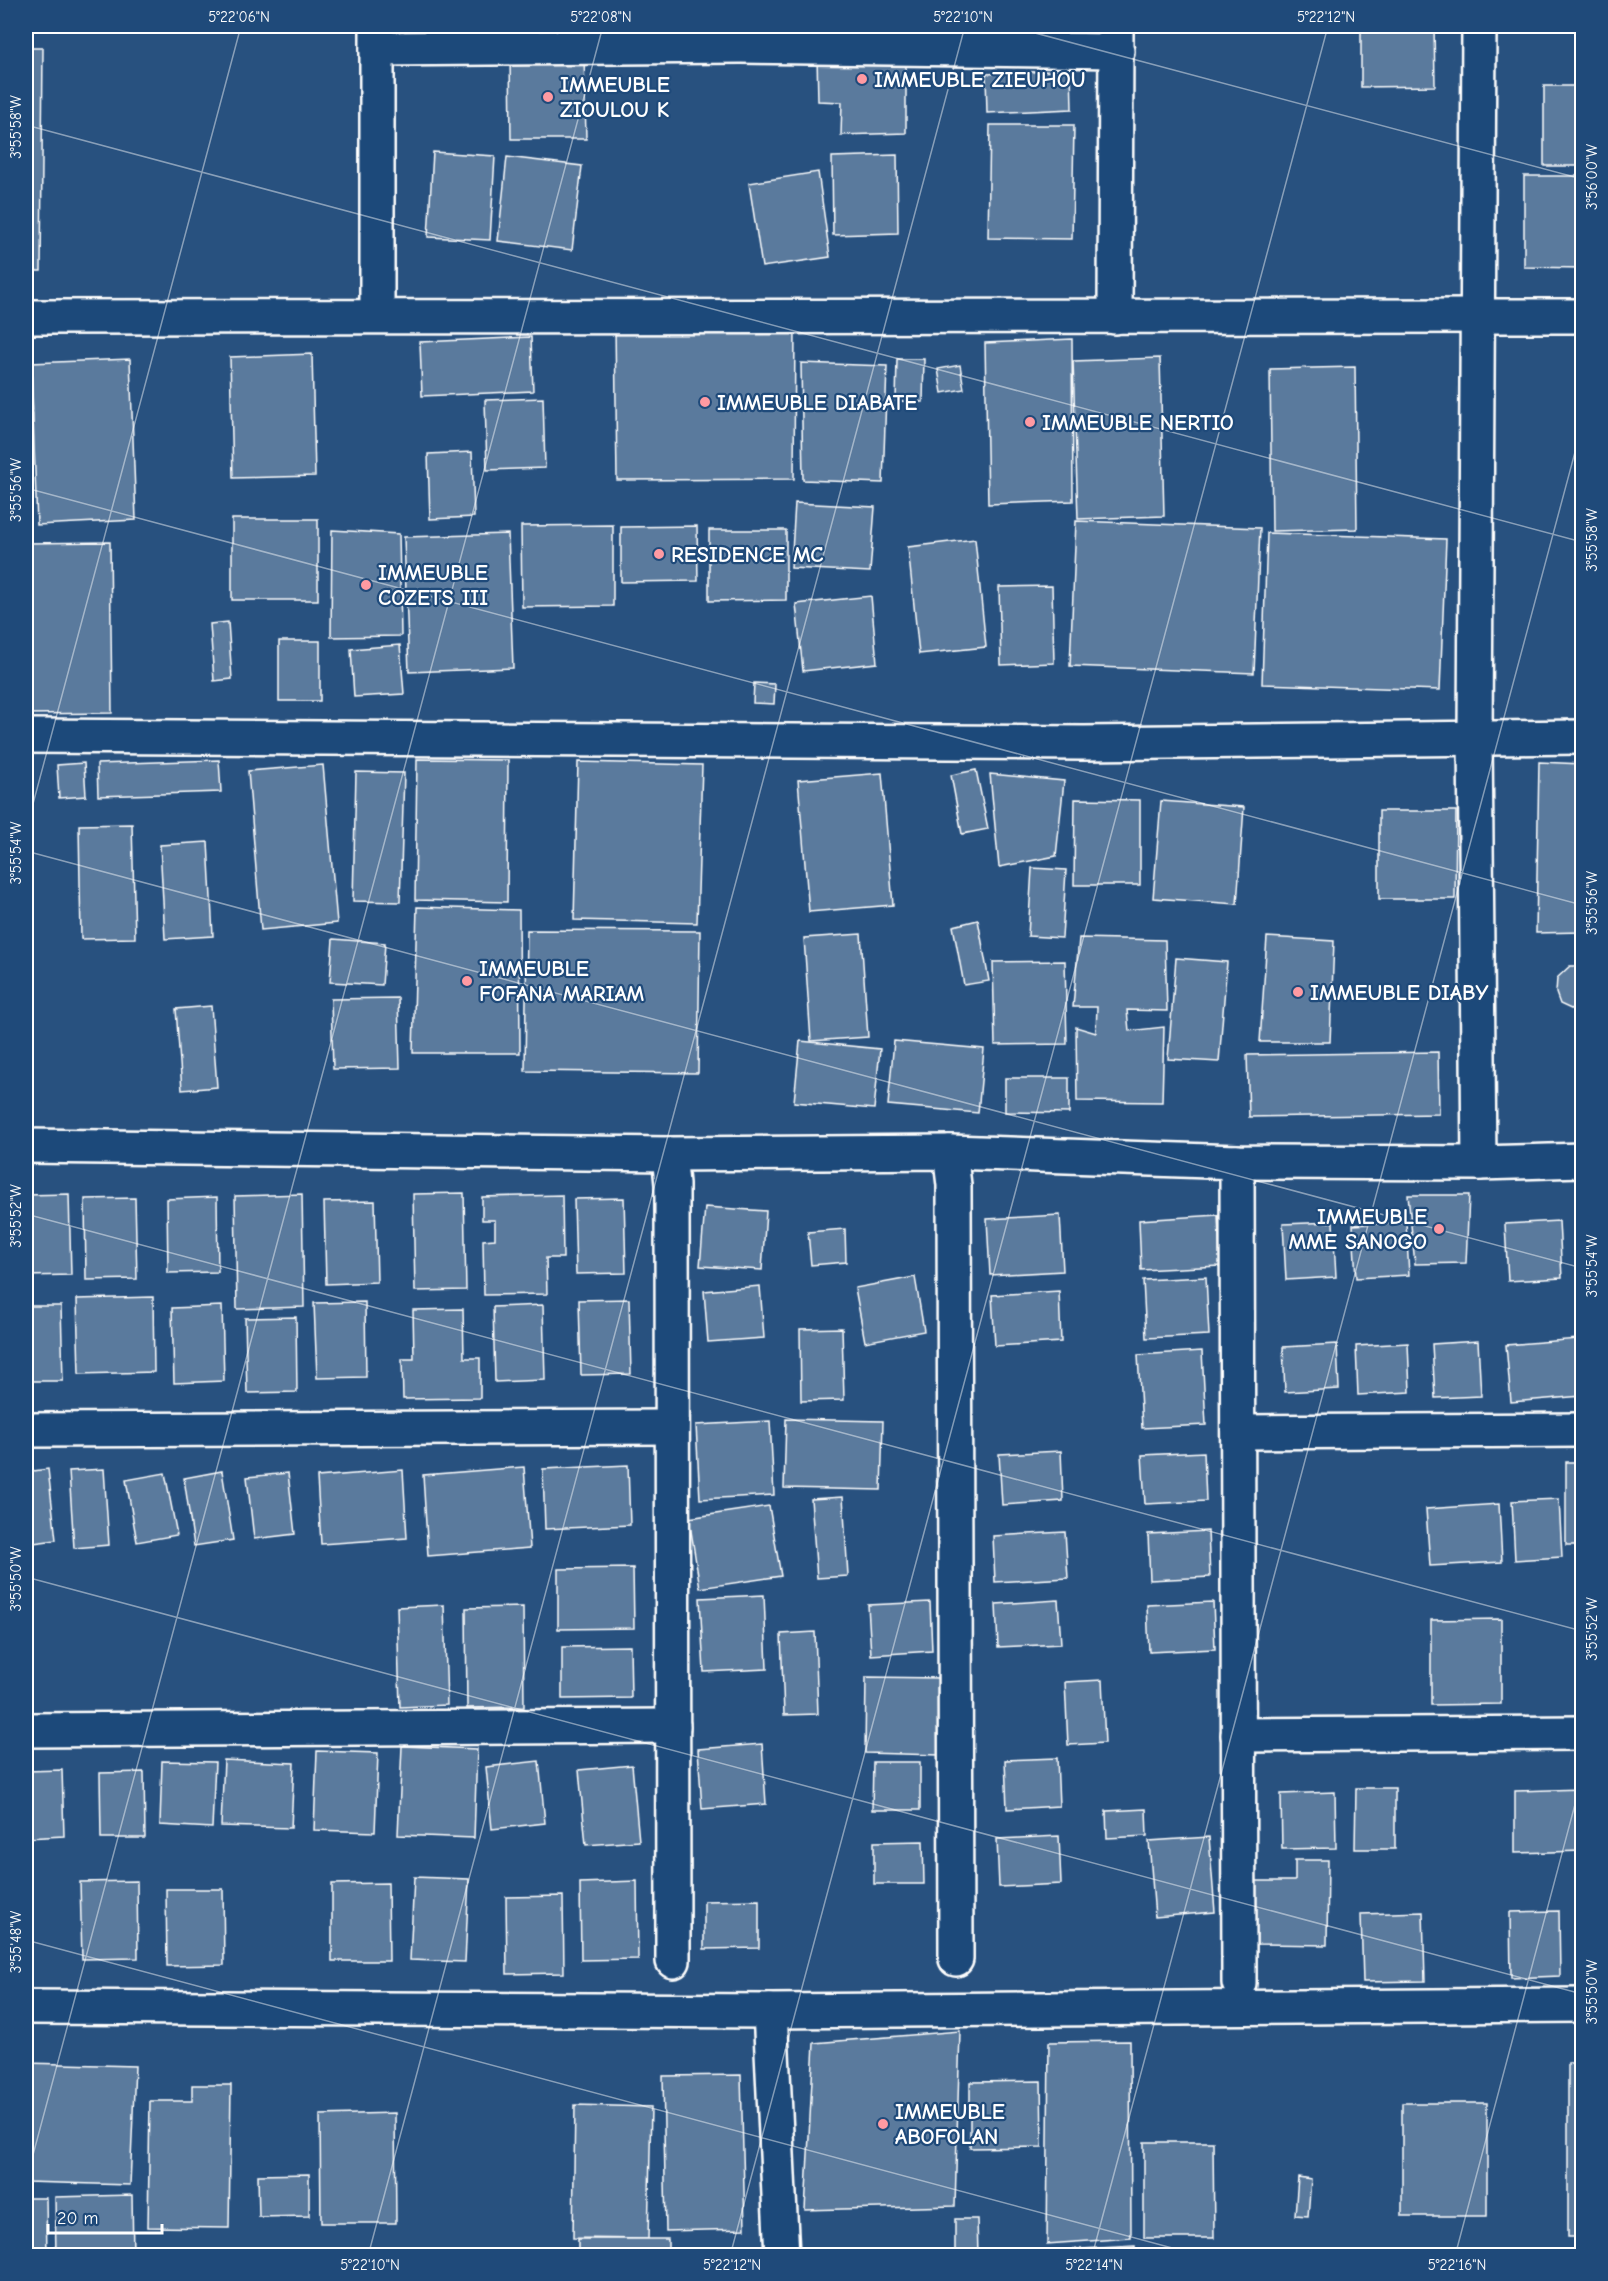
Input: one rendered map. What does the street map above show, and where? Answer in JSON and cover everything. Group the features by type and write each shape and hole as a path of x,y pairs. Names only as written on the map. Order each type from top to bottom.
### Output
{"street":[{"path":"1479,26 1475,738 1479,1163"},
{"path":"377,316 377,37 741,36 1116,38 1114,317"},
{"path":"26,317 1582,316"},
{"path":"26,736 1084,743 1582,737"},
{"path":"26,1146 669,1154 950,1152 1237,1162 1479,1163 1582,1160"},
{"path":"950,1152 954,1185 956,1959"},
{"path":"669,1154 672,1184 674,1961"},
{"path":"1237,1162 1239,1983"},
{"path":"26,1430 672,1427"},
{"path":"1238,1432 1582,1430"},
{"path":"26,1730 673,1726"},
{"path":"1238,1735 1582,1733"},
{"path":"26,2007 770,2011 1582,2005"},
{"path":"770,2011 782,2256"}],"building":[{"path":"1361,26 1434,26 1435,86 1361,87"},
{"path":"26,48 43,48 41,271 26,271"},
{"name":"IMMEUBLE ZIOULOU K","path":"510,55 584,55 586,139 511,139"},
{"name":"IMMEUBLE ZIEUHOU","path":"906,55 906,133 841,135 842,102 818,101 817,56"},
{"path":"1071,70 1072,109 987,113 986,74"},
{"path":"1544,86 1582,86 1582,166 1544,166"},
{"path":"990,125 1074,125 1072,239 988,238"},
{"path":"433,152 495,156 490,240 428,237"},
{"path":"897,155 898,233 833,235 832,157"},
{"path":"507,157 582,166 572,250 498,241"},
{"path":"818,172 830,257 762,267 749,183"},
{"path":"1524,176 1582,176 1582,268 1524,267"},
{"name":"IMMEUBLE DIABATE","path":"795,324 794,479 617,480 615,325"},
{"path":"531,337 533,391 422,396 420,342"},
{"name":"IMMEUBLE NERTIO","path":"1072,339 1073,501 988,504 985,343"},
{"path":"312,354 315,476 233,478 230,357"},
{"path":"1160,358 1164,516 1078,519 1073,361"},
{"path":"130,359 136,520 37,525 31,363"},
{"path":"897,359 924,359 923,402 896,401"},
{"path":"801,363 887,366 883,483 803,480"},
{"path":"960,365 964,389 942,393 938,369"},
{"path":"1355,367 1357,529 1272,531 1270,369"},
{"path":"543,398 545,468 487,470 485,400"},
{"path":"472,452 474,517 430,519 428,454"},
{"path":"795,503 875,507 870,572 791,568"},
{"path":"232,519 318,519 318,600 232,600"},
{"path":"1076,521 1260,528 1254,673 1070,666"},
{"path":"613,525 613,606 522,607 521,526"},
{"name":"RESIDENCE MC","path":"697,526 698,581 621,582 621,527"},
{"name":"IMMEUBLE COZETS III","path":"332,530 399,534 401,636 331,637"},
{"path":"709,530 786,530 786,600 709,601"},
{"path":"1267,533 1446,539 1440,690 1262,684"},
{"path":"508,534 513,668 409,672 404,537"},
{"path":"975,539 986,647 919,654 908,547"},
{"path":"110,542 112,713 26,714 26,543"},
{"path":"1052,586 1054,663 1001,665 999,587"},
{"path":"871,596 877,663 803,671 796,604"},
{"path":"228,622 232,679 214,681 210,624"},
{"path":"279,641 320,641 320,701 279,701"},
{"path":"400,645 404,694 354,697 351,649"},
{"path":"754,683 775,684 774,704 753,703"},
{"path":"417,759 508,760 507,902 415,900"},
{"path":"219,760 221,792 98,796 97,764"},
{"path":"578,762 702,765 697,923 574,920"},
{"path":"1539,762 1582,764 1582,932 1536,933"},
{"path":"84,763 86,796 59,798 57,765"},
{"path":"323,765 337,923 261,930 248,771"},
{"path":"976,770 988,829 962,834 951,775"},
{"path":"356,772 404,773 400,902 353,901"},
{"path":"882,773 893,905 809,912 798,780"},
{"path":"990,774 1064,781 1056,856 999,867"},
{"path":"1075,799 1140,800 1140,885 1074,885"},
{"path":"1161,801 1244,807 1237,904 1153,898"},
{"path":"1379,811 1456,811 1455,899 1379,899"},
{"path":"132,824 135,938 81,939 79,825"},
{"path":"208,842 213,936 165,939 160,845"},
{"path":"1032,868 1066,870 1062,938 1028,936"},
{"name":"IMMEUBLE FOFANA MARIAM","path":"417,907 519,910 520,1053 413,1053"},
{"path":"978,920 989,981 964,985 953,926"},
{"path":"527,930 700,931 698,1073 525,1071"},
{"path":"861,934 868,1037 811,1041 804,938"},
{"name":"IMMEUBLE DIABY","path":"1267,937 1334,941 1330,1042 1260,1042"},
{"path":"1079,938 1165,940 1167,1011 1127,1010 1129,1031 1164,1027 1162,1102 1077,1101 1076,1027 1096,1033 1097,1007 1073,1007"},
{"path":"333,939 385,943 382,985 330,982"},
{"path":"1176,958 1227,962 1219,1062 1168,1059"},
{"path":"1065,961 1067,1044 995,1045 993,962"},
{"path":"1570,966 1582,966 1582,1010 1573,1010 1560,1004 1556,993 1557,978"},
{"path":"398,998 400,1068 333,1069 331,999"},
{"path":"211,1006 217,1087 182,1090 176,1009"},
{"path":"800,1041 880,1049 874,1109 794,1102"},
{"path":"894,1041 984,1049 978,1113 888,1105"},
{"path":"1438,1052 1439,1114 1249,1117 1247,1055"},
{"path":"1005,1078 1069,1078 1069,1113 1005,1112"},
{"path":"464,1193 466,1290 415,1291 413,1194"},
{"path":"69,1194 71,1275 26,1276 26,1195"},
{"path":"302,1194 304,1307 237,1309 235,1196"},
{"path":"562,1195 563,1258 546,1258 547,1294 484,1295 483,1240 495,1239 495,1220 482,1220 482,1197"},
{"name":"IMMEUBLE MME SANOGO","path":"1408,1195 1469,1195 1466,1263 1415,1264"},
{"path":"217,1197 218,1272 168,1273 167,1199"},
{"path":"135,1198 137,1279 86,1280 85,1199"},
{"path":"624,1198 626,1273 576,1274 574,1199"},
{"path":"375,1201 377,1282 326,1284 324,1202"},
{"path":"705,1207 766,1211 762,1270 700,1266"},
{"path":"1060,1215 1063,1271 990,1275 987,1219"},
{"path":"1218,1215 1220,1266 1141,1270 1139,1220"},
{"path":"1559,1221 1562,1278 1508,1281 1505,1224"},
{"path":"1333,1222 1336,1277 1286,1280 1283,1224"},
{"path":"1406,1222 1409,1275 1356,1278 1353,1225"},
{"path":"845,1229 846,1262 811,1265 808,1232"},
{"path":"915,1277 924,1331 865,1342 855,1288"},
{"path":"1206,1277 1209,1335 1146,1338 1143,1280"},
{"path":"760,1286 764,1338 708,1342 704,1291"},
{"path":"1059,1291 1061,1342 995,1346 992,1295"},
{"path":"153,1297 154,1372 79,1374 77,1299"},
{"path":"629,1299 631,1374 581,1375 579,1300"},
{"path":"365,1302 366,1377 317,1378 314,1303"},
{"path":"543,1305 545,1380 495,1382 493,1307"},
{"path":"26,1306 61,1306 63,1381 26,1381"},
{"path":"222,1306 224,1381 174,1383 172,1308"},
{"path":"463,1309 464,1358 480,1358 480,1398 403,1399 402,1359 414,1359 413,1310"},
{"path":"296,1317 297,1392 247,1393 245,1318"},
{"path":"842,1328 844,1400 801,1401 800,1329"},
{"path":"1578,1339 1582,1396 1511,1402 1506,1345"},
{"path":"1478,1341 1481,1396 1435,1398 1432,1344"},
{"path":"1408,1343 1410,1392 1358,1395 1356,1346"},
{"path":"1337,1344 1339,1389 1285,1392 1283,1347"},
{"path":"1202,1351 1206,1425 1142,1428 1138,1355"},
{"path":"786,1419 883,1421 881,1490 784,1488"},
{"path":"770,1421 774,1495 700,1499 696,1425"},
{"path":"1061,1451 1063,1501 1002,1505 999,1454"},
{"path":"1204,1452 1206,1501 1145,1504 1142,1455"},
{"path":"1566,1462 1582,1462 1582,1545 1566,1545"},
{"path":"628,1465 630,1525 545,1529 543,1469"},
{"path":"524,1467 530,1548 428,1556 423,1475"},
{"path":"48,1469 56,1540 26,1544 26,1472"},
{"path":"104,1469 109,1545 74,1548 69,1471"},
{"path":"403,1470 407,1538 321,1544 317,1477"},
{"path":"222,1471 233,1540 194,1546 184,1478"},
{"path":"165,1473 177,1535 137,1542 126,1480"},
{"path":"288,1473 295,1534 254,1539 247,1477"},
{"path":"843,1497 848,1576 817,1578 811,1499"},
{"path":"1559,1499 1562,1557 1515,1560 1512,1501"},
{"path":"1499,1504 1502,1562 1430,1566 1426,1509"},
{"path":"769,1506 781,1576 700,1588 689,1518"},
{"path":"1208,1531 1210,1577 1150,1580 1148,1534"},
{"path":"1065,1532 1068,1578 995,1582 993,1536"},
{"path":"633,1568 634,1628 558,1629 558,1569"},
{"path":"764,1595 767,1669 704,1672 700,1598"},
{"path":"1058,1600 1061,1644 998,1647 996,1604"},
{"path":"930,1602 932,1651 871,1655 868,1605"},
{"path":"1213,1602 1215,1649 1149,1652 1147,1605"},
{"path":"444,1605 447,1705 400,1707 397,1607"},
{"path":"523,1607 524,1707 467,1708 466,1608"},
{"path":"1501,1619 1501,1704 1431,1705 1431,1620"},
{"path":"815,1632 818,1714 784,1715 781,1634"},
{"path":"630,1646 631,1698 562,1699 562,1647"},
{"path":"866,1677 941,1678 940,1755 865,1753"},
{"path":"1102,1680 1105,1743 1068,1745 1065,1682"},
{"path":"762,1744 766,1804 702,1809 698,1749"},
{"path":"402,1746 477,1749 474,1838 398,1835"},
{"path":"317,1751 378,1753 375,1832 314,1830"},
{"path":"1057,1758 1059,1806 1007,1809 1005,1760"},
{"path":"224,1760 294,1763 291,1828 221,1826"},
{"path":"162,1761 215,1762 212,1828 160,1825"},
{"path":"539,1761 545,1823 492,1829 486,1767"},
{"path":"873,1762 920,1762 920,1810 872,1810"},
{"path":"632,1765 639,1841 586,1845 579,1770"},
{"path":"62,1770 64,1836 26,1838 26,1771"},
{"path":"144,1772 145,1838 101,1838 100,1773"},
{"path":"1356,1788 1395,1788 1395,1849 1355,1849"},
{"path":"1582,1789 1582,1851 1515,1853 1515,1791"},
{"path":"1335,1792 1336,1848 1282,1849 1281,1794"},
{"path":"1146,1809 1147,1836 1107,1838 1106,1811"},
{"path":"1059,1836 1061,1884 999,1887 997,1839"},
{"path":"1209,1837 1215,1912 1155,1917 1149,1841"},
{"path":"923,1841 924,1884 874,1884 874,1842"},
{"path":"1295,1860 1328,1860 1327,1945 1255,1944 1256,1881 1295,1881"},
{"path":"414,1877 469,1879 465,1962 410,1960"},
{"path":"137,1881 138,1958 82,1959 80,1882"},
{"path":"637,1881 638,1959 581,1960 580,1883"},
{"path":"388,1883 389,1961 332,1961 332,1884"},
{"path":"166,1889 223,1889 224,1965 167,1966"},
{"path":"563,1896 564,1973 507,1974 506,1897"},
{"path":"759,1900 759,1948 704,1949 704,1901"},
{"path":"1559,1911 1560,1976 1511,1978 1510,1912"},
{"path":"1423,1912 1425,1981 1363,1982 1361,1914"},
{"name":"IMMEUBLE ABOFOLAN","path":"960,2031 955,2206 805,2210 814,2043"},
{"path":"1130,2041 1131,2238 1047,2244 1049,2042"},
{"path":"26,2063 135,2066 130,2185 26,2182"},
{"path":"1568,2063 1582,2063 1582,2237 1568,2237"},
{"path":"741,2075 745,2229 666,2231 663,2076"},
{"path":"1041,2081 1042,2147 970,2148 970,2082"},
{"path":"192,2085 231,2085 229,2228 148,2227 150,2101 192,2101"},
{"path":"1402,2103 1487,2103 1487,2216 1402,2216"},
{"path":"575,2105 651,2107 648,2239 573,2238"},
{"path":"395,2113 396,2223 321,2223 320,2115"},
{"path":"1144,2142 1213,2142 1214,2238 1144,2238"},
{"path":"309,2174 309,2216 259,2217 258,2175"},
{"path":"1298,2177 1311,2179 1308,2216 1295,2215"},
{"path":"132,2195 133,2256 56,2256 55,2197"},
{"path":"26,2198 46,2198 47,2256 26,2256"},
{"path":"955,2219 977,2219 978,2254 955,2255"},
{"path":"578,2239 668,2239 668,2256 578,2256"},
{"path":"1135,2246 1135,2256 1045,2256 1045,2251"},
{"path":"1484,2252 1512,2253 1512,2256 1484,2256"}],"place":[{"name":"IMMEUBLE ZIEUHOU","path":"862,79"},
{"name":"IMMEUBLE ZIOULOU K","path":"548,97"},
{"name":"IMMEUBLE DIABATE","path":"705,402"},
{"name":"IMMEUBLE NERTIO","path":"1030,422"},
{"name":"RESIDENCE MC","path":"659,554"},
{"name":"IMMEUBLE COZETS III","path":"366,585"},
{"name":"IMMEUBLE FOFANA MARIAM","path":"467,981"},
{"name":"IMMEUBLE DIABY","path":"1298,992"},
{"name":"IMMEUBLE MME SANOGO","path":"1439,1229"},
{"name":"IMMEUBLE ABOFOLAN","path":"883,2124"}]}
